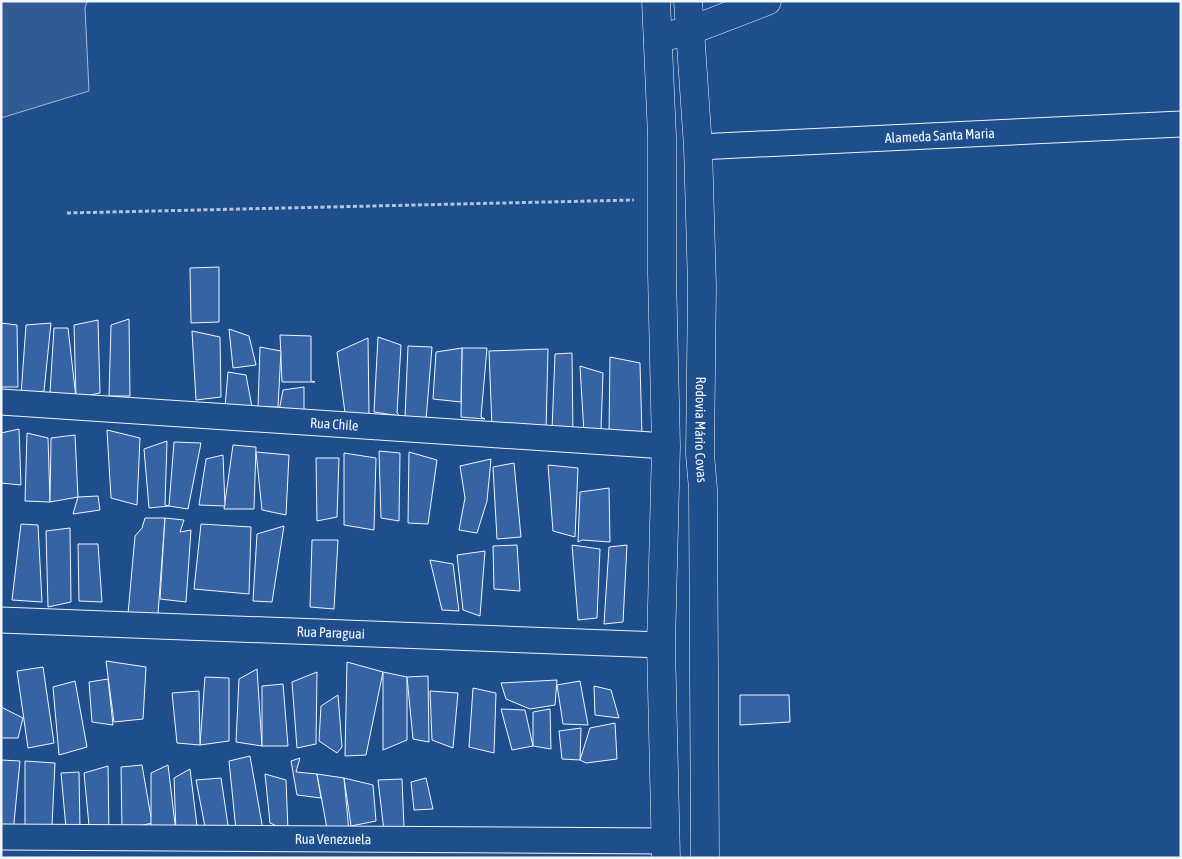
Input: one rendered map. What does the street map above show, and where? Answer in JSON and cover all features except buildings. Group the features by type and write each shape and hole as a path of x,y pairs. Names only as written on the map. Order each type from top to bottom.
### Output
{"main road":[{"path":"656,1 662,136 666,446 661,645 666,849"},
{"name":"Rodovia Mário Covas","path":"688,1 698,147 702,286 700,454 703,499 705,858"},
{"path":"658,38 689,31 767,1"}],"street":[{"name":"Alameda Santa Maria","path":"698,147 1181,124"},
{"name":"Rua Chile","path":"1,402 666,446"},
{"name":"Rua Paraguai","path":"1,620 661,645"},
{"name":"Rua Venezuela","path":"1,837 666,849"}],"path":[{"path":"68,213 662,199"}],"shaded area":[{"path":"1,1 87,1 85,8 89,91 1,118"}]}
